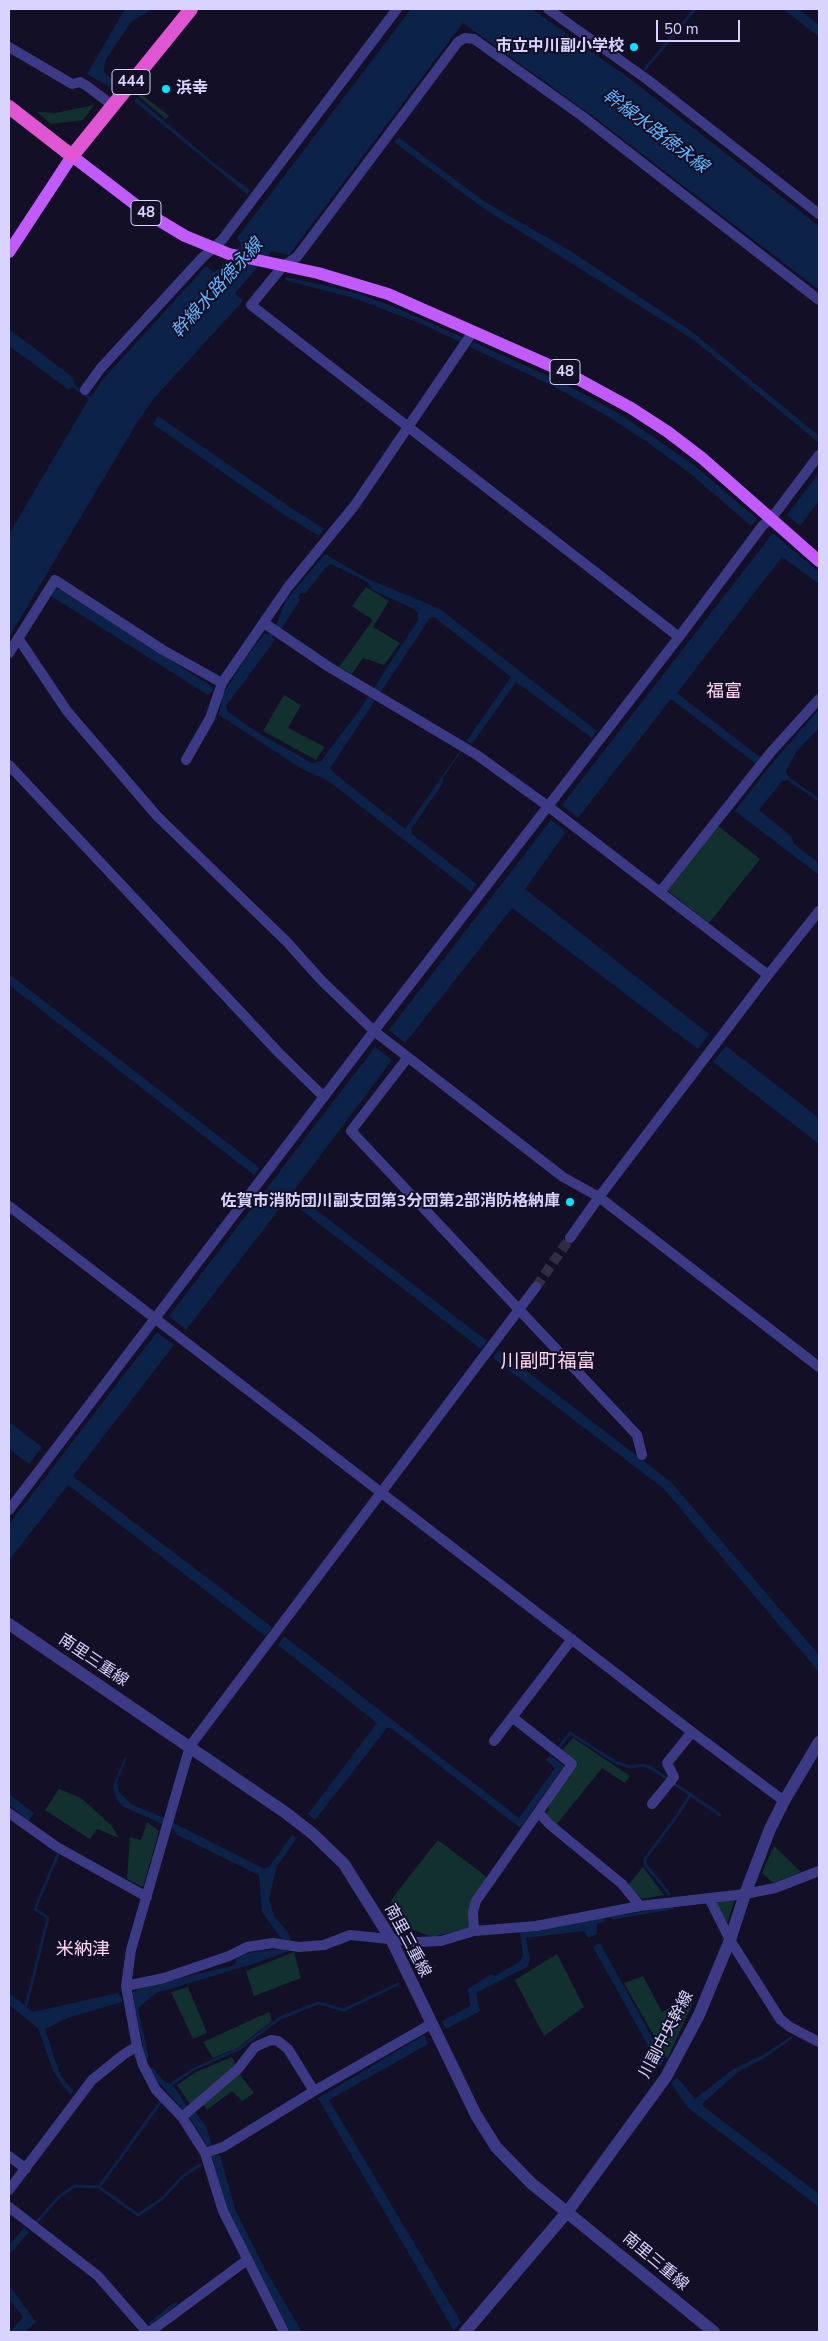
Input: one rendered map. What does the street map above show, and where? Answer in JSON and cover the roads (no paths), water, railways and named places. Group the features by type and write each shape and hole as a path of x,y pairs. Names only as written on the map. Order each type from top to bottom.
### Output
{"highway":[{"name":"444","path":"72,156 191,9"},
{"path":"9,107 72,156"}],"main road":[{"name":"48","path":"72,156 145,212 185,236 229,254 318,273 388,294 472,333 567,373 631,408 702,458 819,561"},
{"path":"9,252 72,156"}],"street":[{"path":"85,390 100,369 202,258 222,240 397,9"},
{"path":"548,9 648,80 819,214"},
{"path":"679,636 251,305 283,266 297,257 458,42 465,38 474,40 582,116 819,300"},
{"path":"9,47 72,84 80,82 112,105"},
{"path":"186,760 210,718 222,684 271,628 288,587 355,505 472,333"},
{"path":"9,1510 374,1031 549,807 763,525 772,518 819,455"},
{"path":"9,653 55,580 163,650 222,684"},
{"path":"271,628 369,691 470,750 549,807 768,975"},
{"path":"18,638 67,711 157,816 286,941 322,981 374,1031 563,1177 599,1197 819,1367"},
{"path":"660,892 771,752 819,699"},
{"path":"9,765 279,1053 324,1098"},
{"path":"570,1238 768,975 819,911"},
{"path":"408,1057 351,1131 638,1435 642,1455"},
{"path":"9,1206 784,1801"},
{"path":"284,2332 223,2211 211,2151 156,2090 144,2065 137,2046 126,1986 131,1950 190,1746 536,1287"},
{"name":"南里三重線","path":"9,1624 190,1746 313,1834 344,1864 391,1939 476,2115 496,2147 531,2183 568,2211 714,2332"},
{"path":"494,1741 572,1639"},
{"path":"474,1931 472,1912 476,1901 572,1764 512,1717"},
{"path":"652,1804 672,1781 667,1763 692,1732"},
{"name":"川副中央幹線","path":"465,2332 568,2211 666,2077 699,2015 730,1940 745,1894 770,1830 784,1801 819,1742"},
{"path":"9,1813 57,1847 147,1896"},
{"path":"539,1813 549,1824 622,1884 640,1906"},
{"path":"126,1986 164,1978 229,1956 247,1947 273,1943 300,1947 324,1945 350,1935 418,1942 440,1941 474,1931 536,1926 640,1906 745,1894 775,1888 819,1871"},
{"path":"708,1898 730,1940 780,2019 790,2027 819,2042"},
{"path":"211,2151 431,2024"},
{"path":"182,2117 238,2069 256,2047 271,2040 278,2041 288,2049 314,2091"},
{"path":"9,2190 92,2080 122,2054 137,2046"},
{"path":"9,2156 26,2169"},
{"path":"9,2208 98,2276 146,2331 150,2331 247,2260"}],"water":[{"path":"125,9 152,9 131,22 105,61 104,72 114,81 109,87 87,74"},
{"name":"幹線水路徳永線","path":"411,9 532,9 633,81 819,226 819,290 594,117 463,23 289,255 272,251 235,293 243,301 155,397 138,421 9,637 9,534 87,402 104,378 206,266 214,273 241,245 237,238"},
{"path":"783,9 799,9 819,25 819,37"},
{"path":"137,98 214,163 250,190 247,194 134,101"},
{"path":"398,137 485,202 569,250 691,331 819,436 819,443 694,340 483,208 394,142"},
{"path":"286,277 353,292 392,306 464,338 460,342 424,325 357,299 285,280"},
{"path":"9,329 71,376 75,384 69,390 9,346"},
{"path":"473,342 563,383 620,414 695,466 757,519 751,526 692,475 650,444 609,417 553,386 470,347"},
{"path":"158,416 324,529 319,536 280,512 153,424"},
{"path":"819,473 819,501 800,526 787,515"},
{"path":"773,533 819,572 819,584 782,557 677,693 761,758 756,764 671,699 578,818 562,805"},
{"path":"325,554 366,578 440,609 597,731 592,738 516,682 472,744 468,742 467,740 511,677 434,617 430,618 330,768 405,829 460,751 443,778 442,785 411,829 412,834 477,884 471,892 327,780 302,769 219,715 222,696 243,662 264,634 269,634 276,625 286,600","holes":["331,564 367,582 374,591 412,608 418,613 418,620 359,711 321,761 312,763 260,734 228,712 226,706 275,640 272,637 279,628 282,628 300,600 298,597 301,593 305,594 326,567"]},
{"path":"57,588 213,687 212,691 208,695 51,596 52,591"},
{"path":"819,709 819,728 797,751 786,771 790,780 782,781 759,810 791,836 794,844 819,863 819,875 735,811 768,768"},
{"path":"551,820 566,832 525,889 709,1034 698,1049 512,908 405,1043 389,1030"},
{"path":"9,974 260,1168 254,1175 9,985"},
{"path":"726,1046 819,1118 819,1144 713,1062"},
{"path":"375,1047 392,1060 293,1192 487,1341 481,1349 287,1199 186,1330 169,1316"},
{"path":"157,1332 174,1345 73,1476 272,1627 265,1636 68,1485 9,1560 9,1524"},
{"path":"499,1350 671,1482 819,1655 819,1672 664,1489 493,1358"},
{"path":"9,1422 42,1447 29,1464 9,1449"},
{"path":"284,1636 519,1818 555,1768 546,1760 550,1755 564,1766 520,1828 391,1728 387,1728 315,1820 308,1814 377,1723 278,1645"},
{"path":"125,1757 127,1757 117,1782 119,1792 131,1804 164,1818 264,1869 269,1867 292,1835 297,1838 277,1866 269,1899 274,1916 291,1936 290,1941 283,1941 262,1912 259,1875 177,1835 173,1829 122,1806 116,1799 113,1786"},
{"path":"9,1794 34,1813 29,1821 9,1805"},
{"path":"604,1918 605,1921 597,1924 597,1934 588,1938 584,1931 526,1938 530,1961 527,1967 476,1993 480,2011 446,2029 442,2021 470,2006 468,1989 491,1974 495,1976 519,1962 523,1956 520,1932"},
{"path":"600,1943 664,2059 660,2067 593,1947"},
{"path":"288,1948 287,1952 253,1964 156,1993 137,2009 135,2007 133,1992 143,1987 235,1965 237,1957 245,1953"},
{"path":"9,1993 33,2012 118,1993 122,1999 122,2002 67,2018 45,2029 60,2075 74,2092 70,2095 54,2073 38,2028 9,2005"},
{"path":"424,2035 428,2044 329,2100 461,2322 454,2331 318,2098"},
{"path":"792,2036 794,2037 768,2056 738,2072 702,2104 819,2194 819,2207 687,2107 671,2083 677,2077 695,2099 732,2070 763,2055"},
{"path":"152,2067 166,2083 172,2084 187,2106 183,2110 157,2080 150,2069"},
{"path":"194,2110 206,2127 212,2145 207,2146 188,2115"},
{"path":"220,2155 235,2209 265,2269 302,2332 291,2332 288,2328 227,2209 212,2156"},
{"path":"25,2227 29,2232 9,2255 9,2245"},
{"path":"9,2285 36,2322 25,2332 9,2332 23,2317 9,2299"}],"waterway":[{"path":"645,69 695,9"},
{"path":"71,384 92,400"},
{"path":"790,780 819,800"},
{"path":"560,1746 570,1733 615,1762 630,1767 643,1765 653,1769 720,1815"},
{"path":"669,1894 645,1864 645,1859 691,1794"},
{"path":"26,2006 48,1918 35,1909 58,1854"},
{"path":"613,1918 672,1908"},
{"path":"418,1974 435,1966"},
{"path":"172,2084 194,2069 239,2049 280,2018 318,2003 344,2010 398,1984"},
{"path":"137,2009 147,2057"},
{"path":"99,2187 160,2103"},
{"path":"35,2224 59,2197 75,2186 99,2187 138,2215 162,2199 183,2176 200,2165"},
{"path":"150,2324 176,2303"}],"tunnel":[{"path":"536,1287 570,1238"}],"place":[{"name":"市立中川副小学校","path":"634,47"},
{"name":"浜幸","path":"166,89"},
{"name":"佐賀市消防団川副支団第3分団第2部消防格納庫","path":"570,1202"}],"district":[{"name":"福富","path":"724,693"},
{"name":"川副町福富","path":"548,1362"},
{"name":"米納津","path":"83,1951"}]}
